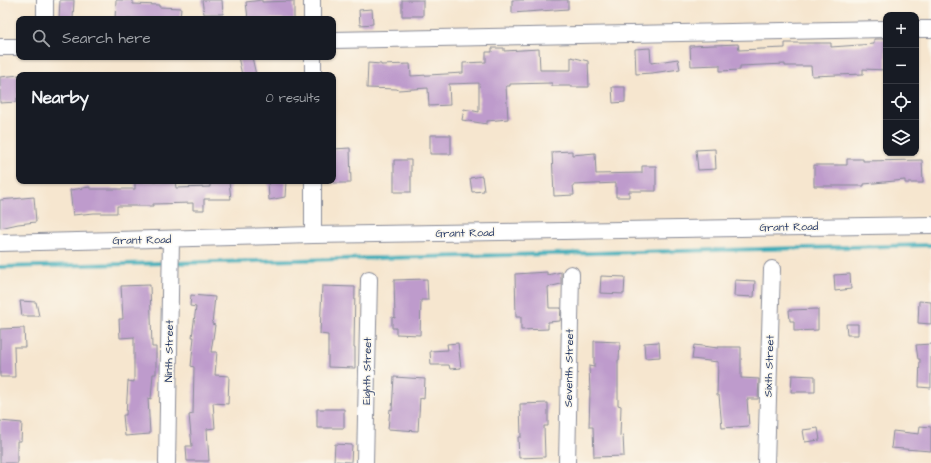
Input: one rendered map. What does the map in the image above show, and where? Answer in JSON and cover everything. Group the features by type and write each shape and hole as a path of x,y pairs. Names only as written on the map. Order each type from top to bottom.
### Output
{"street":[{"path":"45,0 46,16"},
{"path":"312,0 312,16"},
{"path":"336,40 883,29"},
{"path":"919,29 931,29"},
{"path":"0,47 16,47"},
{"path":"313,60 313,72"},
{"path":"313,184 313,235"},
{"name":"Grant Road","path":"0,243 313,235 931,225"},
{"name":"Ninth Street","path":"166,463 171,239"},
{"name":"Sixth Street","path":"766,463 772,270"},
{"name":"Seventh Street","path":"567,463 571,274"},
{"name":"Eighth Street","path":"365,463 369,279"}],"building":[{"path":"60,0 74,0 73,16 59,16"},
{"path":"116,0 133,0 133,4 181,8 180,16 115,16"},
{"path":"202,0 222,0 223,14 204,14"},
{"path":"262,0 262,2 294,1 294,16 248,16 246,2"},
{"path":"402,0 423,0 423,16 402,16"},
{"path":"512,0 568,0 568,9 512,13"},
{"path":"372,9 373,24 360,25 359,10"},
{"path":"874,39 883,39 883,70 863,69 863,74 812,76 811,66 785,66 785,64 740,66 740,70 720,71 720,65 691,66 690,46 738,44 739,50 785,48 785,43 831,43 831,47 874,44"},
{"path":"492,48 504,48 504,51 539,49 540,70 571,70 571,57 588,61 589,87 552,86 552,83 510,84 510,86 506,86 508,119 487,121 487,124 462,120 464,109 479,112 479,83 449,84 450,105 429,106 428,88 398,90 367,88 368,63 381,65 410,64 411,76 463,73 463,63 486,62 486,52 492,52"},
{"path":"650,48 651,63 678,59 680,69 636,74 635,49"},
{"path":"239,60 253,60 255,72 241,72"},
{"path":"16,75 16,102 0,103 0,77"},
{"path":"612,87 625,87 625,102 613,103"},
{"path":"430,135 451,135 451,154 430,154"},
{"path":"350,148 351,183 336,183 336,149"},
{"path":"715,149 716,169 698,170 696,150"},
{"path":"572,151 572,155 595,153 596,174 642,173 642,166 656,166 656,191 629,191 629,197 616,197 616,183 573,185 574,195 554,196 552,152"},
{"path":"847,159 863,159 863,161 922,160 923,183 905,183 905,180 864,184 864,186 814,186 814,165 847,165"},
{"path":"394,160 411,160 411,192 394,192"},
{"path":"482,176 484,191 472,192 470,178"},
{"path":"135,184 175,184 176,188 210,187 210,184 229,184 231,199 204,199 204,210 193,210 193,203 153,204 153,206 117,206 117,213 73,215 70,190 90,187 90,189 135,189"},
{"path":"268,184 286,184 285,197 269,200"},
{"path":"34,197 36,222 0,228 0,200"},
{"path":"547,272 547,275 561,272 561,284 548,287 549,308 561,308 560,321 548,322 548,329 521,330 521,317 516,317 515,274"},
{"path":"850,274 851,289 835,291 834,275"},
{"path":"601,276 625,277 624,294 600,293"},
{"path":"427,279 428,300 421,300 420,335 396,334 396,328 392,328 392,317 395,318 394,280"},
{"path":"735,280 755,281 754,297 734,296"},
{"path":"150,285 152,347 156,347 156,374 153,374 151,399 148,398 150,434 125,436 123,415 126,415 128,381 134,382 134,337 120,338 119,319 123,319 121,286"},
{"path":"322,286 355,287 355,368 328,367 328,335 320,334"},
{"path":"191,295 215,297 212,324 215,325 211,352 217,352 215,375 229,376 228,404 213,403 215,428 207,429 209,461 187,461 186,446 192,446 189,415 193,414 194,367 191,366 194,337 192,337 196,307 190,306"},
{"path":"20,301 36,302 39,316 22,316"},
{"path":"919,301 931,302 931,324 918,323"},
{"path":"818,309 818,330 794,331 794,321 790,321 789,310"},
{"path":"846,324 858,324 858,335 847,335"},
{"path":"24,328 25,347 14,347 15,377 0,377 0,329"},
{"path":"594,341 620,342 618,360 618,405 621,406 620,436 623,435 624,456 594,457 593,427 589,427 589,366 594,367"},
{"path":"659,342 660,357 645,358 644,343"},
{"path":"458,343 461,368 450,369 449,365 431,365 430,351 448,350 447,344"},
{"path":"931,344 931,388 919,387 920,359 918,359 916,345"},
{"path":"694,345 718,348 741,347 741,378 759,379 758,399 747,399 749,426 722,428 719,395 717,395 718,362 692,359"},
{"path":"792,375 815,376 815,392 791,392"},
{"path":"394,377 425,379 424,399 420,398 418,431 388,429 390,409 392,410"},
{"path":"548,403 548,426 544,426 545,457 519,458 518,437 521,437 520,404"},
{"path":"317,409 344,409 344,428 317,428"},
{"path":"0,421 22,423 21,441 17,441 17,463 0,463"},
{"path":"920,426 931,427 931,451 891,448 893,431 919,434"},
{"path":"818,428 820,440 805,442 803,430"},
{"path":"335,444 352,445 351,462 334,461"}],"waterway":[{"path":"174,263 931,245"},
{"path":"0,267 167,263"}]}
